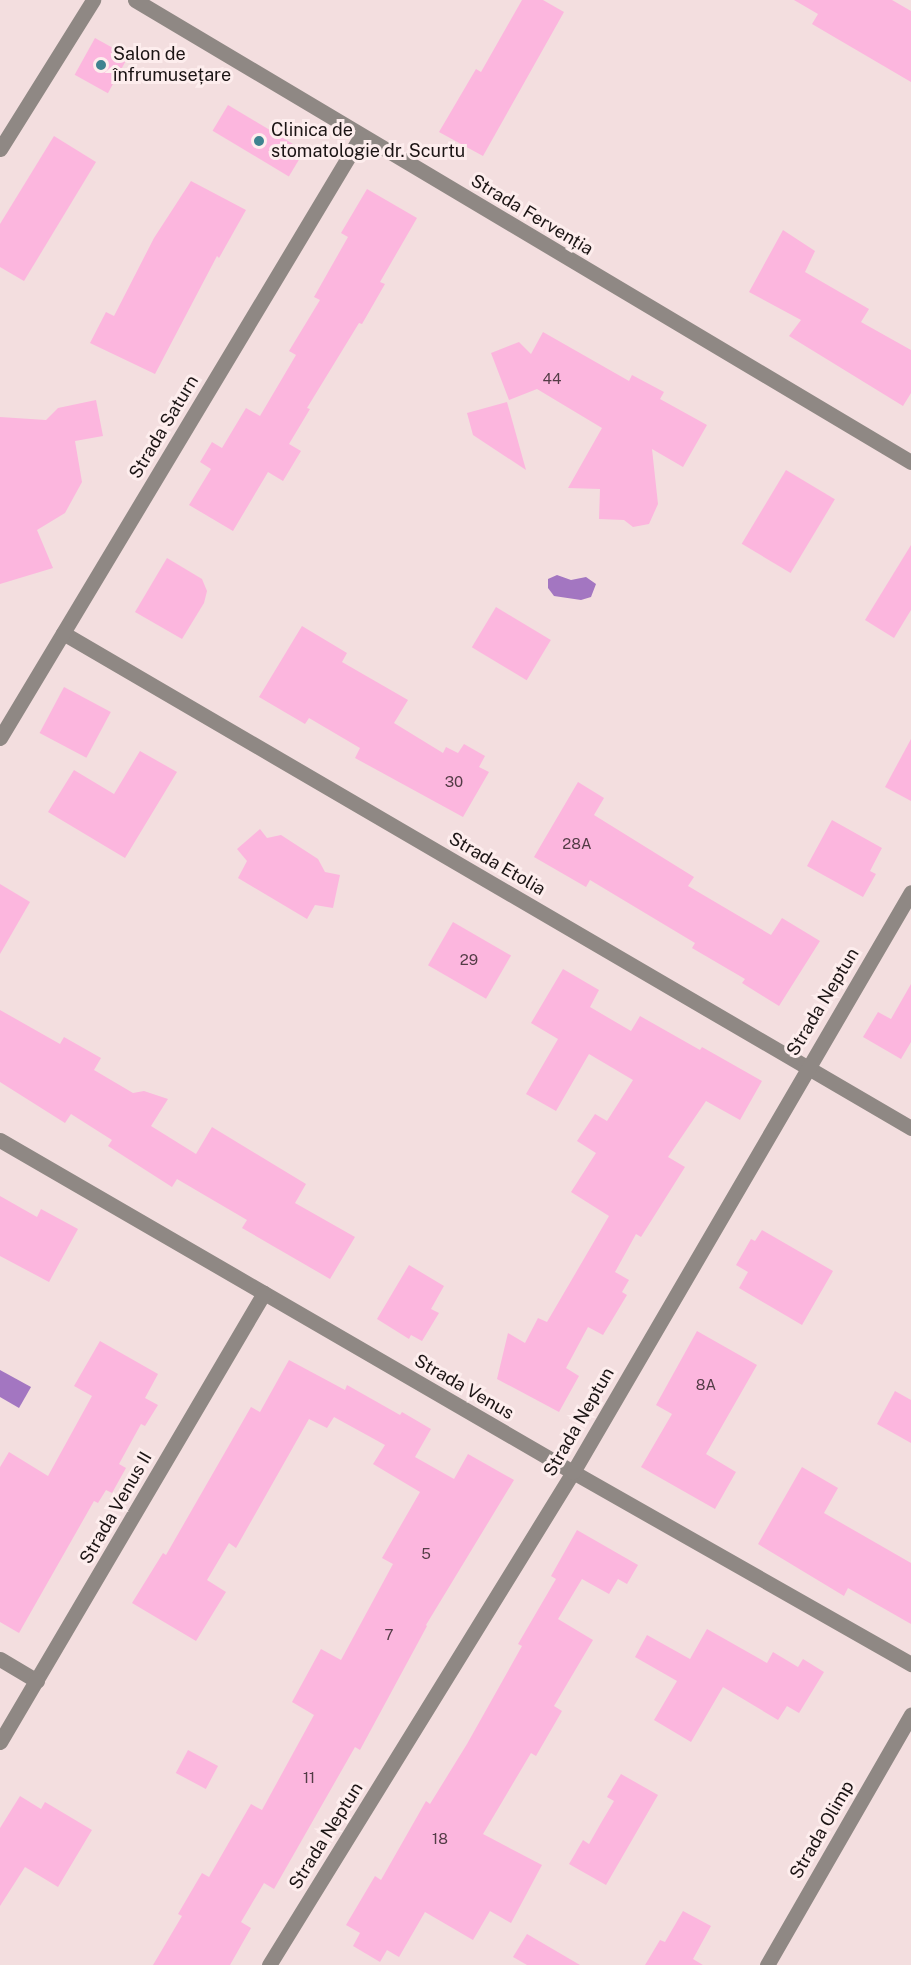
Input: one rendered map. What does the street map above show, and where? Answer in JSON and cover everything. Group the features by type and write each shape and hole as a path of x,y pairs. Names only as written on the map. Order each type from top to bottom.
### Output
{"street":[{"path":"0,149 93,0"},
{"name":"Strada Fervenția","path":"135,0 911,462"},
{"name":"Strada Saturn","path":"0,738 361,136"},
{"name":"Strada Etolia","path":"63,633 911,1128"},
{"name":"Strada Neptun","path":"269,1965 573,1472 911,892"},
{"name":"Strada Venus","path":"0,1140 573,1472 911,1664"},
{"name":"Strada Venus II","path":"0,1742 264,1293"},
{"path":"0,1659 37,1682"},
{"name":"Strada Olimp","path":"767,1965 911,1715"}],"shaded area":[{"path":"557,575 571,580 586,577 596,584 591,597 581,600 554,596 548,588 548,579"},
{"path":"0,1370 31,1387 19,1408 0,1397"}],"building":[{"path":"522,0 543,0 564,12 483,156 439,132 476,69 481,72"},
{"path":"794,0 892,0 911,11 911,82 812,24 818,14"},
{"name":"Salon de înfrumusețare","path":"95,38 128,56 108,93 75,75"},
{"name":"Clinica de stomatologie dr. Scurtu","path":"228,105 304,151 289,177 213,131"},
{"path":"54,136 96,162 24,281 0,267 0,224"},
{"path":"191,181 246,210 219,258 217,256 155,374 90,343 106,312 114,316 154,238"},
{"path":"367,189 417,218 380,282 385,284 362,324 359,323 307,408 310,409 289,444 301,451 283,481 268,472 233,531 189,505 211,469 200,462 212,442 222,448 246,408 260,416 296,355 289,351 320,300 314,297 348,237 341,233"},
{"path":"783,230 815,251 805,272 869,309 861,322 911,350 911,393 903,406 789,336 801,320 749,292"},
{"path":"543,332 629,381 632,375 664,392 660,399 707,425 683,467 652,449 658,504 649,524 633,527 624,520 599,519 600,489 568,488 602,428 537,389 509,400 491,353 519,342 531,354"},
{"path":"96,400 103,436 75,441 82,482 65,513 37,530 53,568 0,584 0,417 46,420 58,408"},
{"path":"507,402 526,470 473,435 467,413"},
{"path":"786,470 835,499 791,573 742,544"},
{"path":"911,545 911,610 894,638 865,620"},
{"path":"167,558 202,579 207,591 204,603 182,639 135,612"},
{"path":"496,607 551,640 527,680 472,647"},
{"path":"302,626 347,653 342,662 408,700 394,723 443,753 446,747 458,753 464,744 485,756 479,767 489,772 463,817 355,758 360,748 309,718 305,724 259,697"},
{"path":"64,687 111,712 86,758 40,733"},
{"path":"911,739 911,801 885,787"},
{"path":"140,751 177,772 125,858 48,812 74,770 114,794"},
{"path":"578,782 604,798 594,815 694,877 688,886 771,935 782,918 820,941 779,1006 742,983 745,979 692,948 695,943 590,880 586,887 534,857"},
{"path":"832,820 882,848 870,871 876,874 863,897 807,866"},
{"path":"260,829 267,838 281,835 318,859 325,872 340,875 333,908 315,905 307,919 238,878 247,861 237,849"},
{"path":"0,884 30,902 0,954"},
{"path":"453,922 511,956 486,999 428,965"},
{"path":"563,969 599,990 590,1007 631,1031 640,1016 762,1081 740,1120 706,1101 668,1157 685,1167 641,1237 636,1234 615,1272 629,1280 622,1292 627,1295 603,1335 588,1327 566,1368 579,1376 559,1412 497,1379 508,1333 525,1343 538,1318 547,1322 609,1216 571,1192 596,1153 577,1141 595,1114 607,1121 633,1080 589,1054 556,1111 526,1094 558,1039 531,1023"},
{"path":"911,984 911,1042 901,1059 863,1037 878,1012 891,1019"},
{"path":"0,1010 60,1044 64,1037 101,1058 94,1070 133,1093 144,1091 168,1099 151,1126 196,1154 212,1127 306,1184 295,1203 355,1237 330,1279 242,1228 247,1220 177,1179 172,1187 108,1146 112,1140 71,1114 65,1123 0,1082"},
{"path":"0,1196 37,1217 41,1209 78,1229 49,1282 0,1256"},
{"path":"762,1230 833,1271 802,1325 739,1288 748,1272 736,1265 751,1239 755,1241"},
{"path":"409,1265 444,1286 431,1309 439,1313 422,1341 411,1335 409,1339 377,1319"},
{"path":"697,1331 757,1365 706,1454 736,1472 715,1509 641,1467 672,1414 656,1405"},
{"path":"100,1341 158,1374 145,1398 158,1405 145,1426 141,1424 119,1464 126,1468 112,1493 106,1490 98,1503 94,1501 19,1633 0,1622 0,1467 9,1452 48,1476 92,1396 74,1386"},
{"path":"289,1360 345,1390 347,1385 400,1415 402,1412 431,1429 415,1457 454,1479 468,1454 514,1480 426,1625 360,1750 355,1747 274,1889 264,1883 241,1922 251,1928 230,1965 153,1965 182,1916 178,1914 202,1873 209,1877 251,1804 262,1810 314,1715 292,1702 321,1649 341,1660 393,1564 382,1558 420,1492 373,1464 385,1445 334,1417 327,1428 309,1419 236,1548 229,1543 207,1580 226,1592 196,1641 132,1603 163,1553 166,1555 251,1407 260,1412"},
{"path":"895,1391 911,1400 911,1443 877,1424"},
{"path":"802,1467 838,1488 824,1513 911,1563 911,1624 848,1588 844,1596 758,1544"},
{"path":"577,1530 638,1565 627,1584 618,1579 609,1594 582,1579 558,1619 593,1640 554,1706 562,1711 536,1756 531,1753 483,1834 542,1865 511,1923 490,1911 473,1940 425,1912 399,1957 387,1950 380,1962 353,1946 360,1933 346,1925 375,1876 381,1880 426,1801 430,1804 467,1744 522,1646 518,1644 556,1579 551,1576"},
{"path":"707,1629 767,1663 773,1652 798,1667 803,1659 824,1672 799,1713 787,1706 778,1720 723,1687 691,1742 654,1720 677,1681 635,1657 647,1635 690,1659"},
{"path":"188,1750 218,1766 206,1789 176,1773"},
{"path":"621,1774 658,1795 606,1885 569,1864 583,1840 589,1844 614,1801 607,1797"},
{"path":"20,1796 41,1809 45,1802 92,1830 58,1887 25,1867 0,1906 0,1828"},
{"path":"683,1911 711,1926 693,1959 703,1965 645,1965 660,1940 665,1942"},
{"path":"527,1934 580,1965 527,1965 513,1957"}],"place":[{"name":"Salon de înfrumusețare","path":"101,65"},
{"name":"Clinica de stomatologie dr. Scurtu","path":"259,141"}]}
